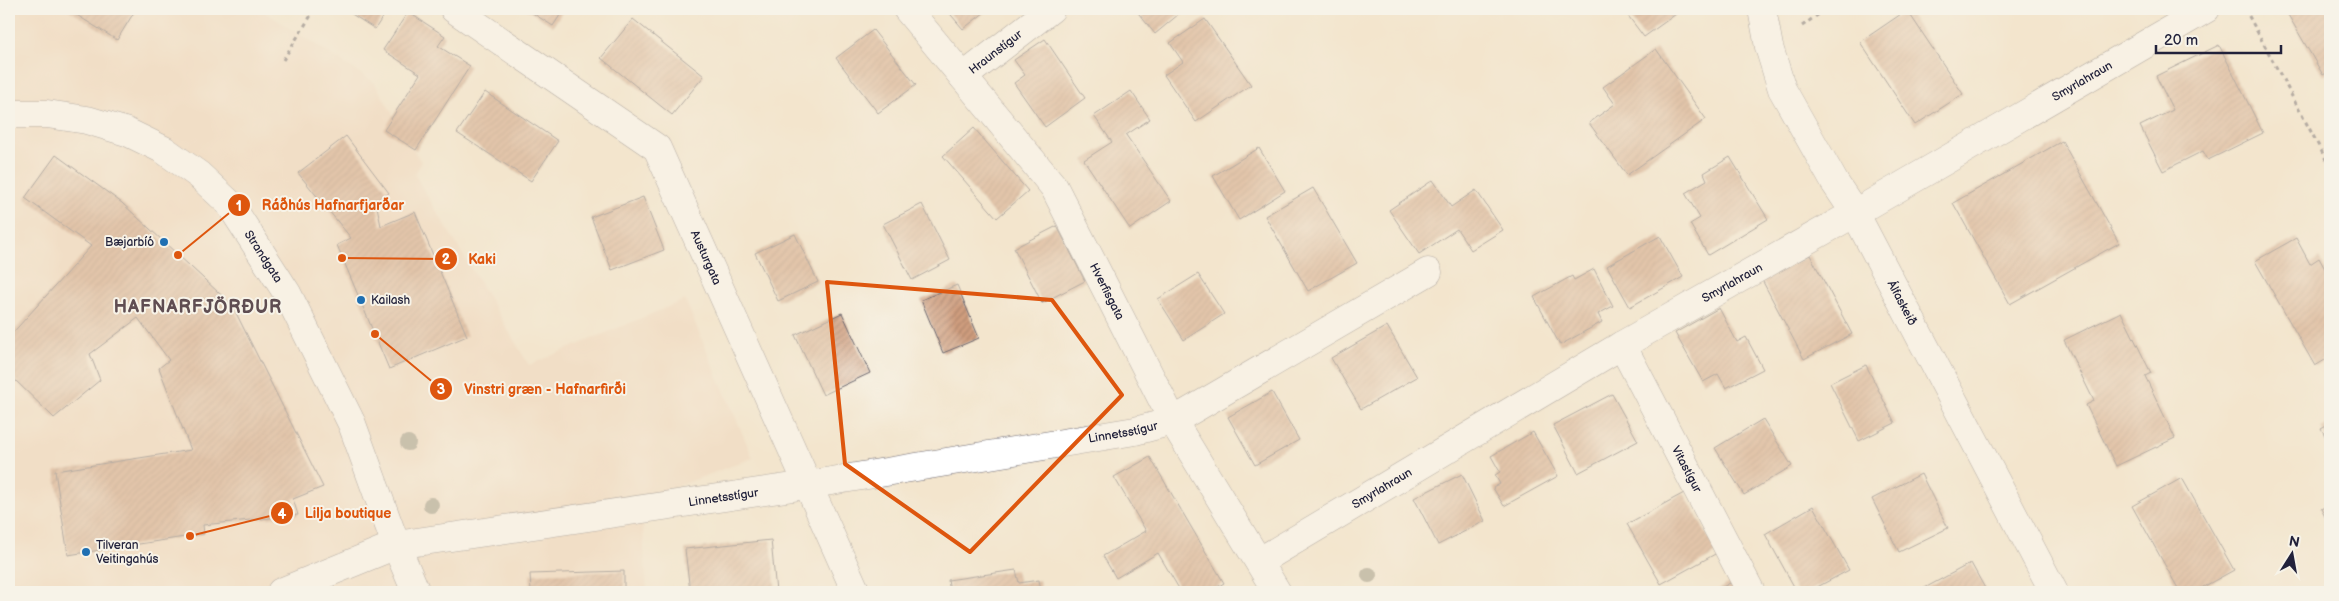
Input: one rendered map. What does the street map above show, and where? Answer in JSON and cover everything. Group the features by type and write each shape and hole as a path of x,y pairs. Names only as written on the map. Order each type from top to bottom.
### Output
{"street":[{"name":"Austurgata","path":"454,9 657,148 856,592"},
{"name":"Hverfisgata","path":"908,9 1054,187 1173,421 1260,561 1277,592"},
{"name":"Hraunstígur","path":"963,77 1051,9"},
{"name":"Álfaskeið","path":"1762,9 1769,47 1782,89 1834,183 1855,213 2054,592"},
{"name":"Smyrlahraun","path":"1260,561 1622,346 2206,9"},
{"name":"Strandgata","path":"9,114 47,114 79,119 127,132 164,150 199,175 229,203 287,293 352,424 396,545 416,592"},
{"name":"Linnetsstígur","path":"281,592 396,545 807,485 1135,431 1173,421 1428,272"},
{"name":"Vitastígur","path":"1622,346 1751,592"}],"path":[{"path":"283,60 315,9"},
{"path":"2245,9 2330,167"}],"highlighted area":[{"path":"827,282 1052,300 1122,395 970,552 845,464"}],"shaded area":[{"path":"9,9 260,9 374,82 421,162 415,175 529,365 685,300 753,458 641,500 647,592 9,592 9,136 14,85 9,82"}],"building":[{"path":"67,9 136,9 117,40"},
{"path":"344,9 388,9 375,29"},
{"path":"526,9 564,9 553,26"},
{"path":"946,9 989,9 963,29"},
{"path":"1135,9 1185,9 1155,34"},
{"path":"1623,9 1683,9 1644,37"},
{"path":"2295,9 2330,9 2330,71 2323,75 2287,13"},
{"path":"1907,10 1963,94 1915,125 1860,42"},
{"path":"408,12 445,36 438,46 470,66 416,150 384,130 420,74 383,50"},
{"path":"633,19 704,76 672,115 601,58"},
{"path":"1205,19 1251,85 1196,122 1164,75 1183,62 1170,43"},
{"path":"873,30 916,85 878,113 836,58"},
{"path":"1045,39 1085,98 1045,127 1014,83 1025,75 1014,60"},
{"path":"2219,45 2263,133 2208,160 2203,151 2163,171 2140,126 2173,110 2156,76"},
{"path":"1656,49 1706,119 1627,175 1589,123 1615,104 1603,87"},
{"path":"1131,91 1150,119 1126,135 1171,201 1130,229 1084,160 1112,142 1094,116"},
{"path":"485,92 558,141 531,181 457,133"},
{"path":"974,128 1028,191 997,218 943,156"},
{"path":"346,136 389,193 376,202 381,226 415,212 467,336 389,369 337,245 351,238 298,173"},
{"path":"2062,141 2119,243 2010,304 1953,203"},
{"path":"1259,148 1285,191 1239,220 1213,176"},
{"path":"56,155 122,203 232,305 323,487 293,499 298,515 203,525 204,534 68,555 55,471 191,450 159,368 169,360 138,318 90,354 100,380 54,418 9,374 9,337 91,246 25,198"},
{"path":"1730,157 1768,219 1708,255 1690,224 1700,218 1685,193 1707,180 1704,173"},
{"path":"1433,180 1451,207 1476,190 1503,230 1471,250 1457,229 1419,254 1389,210"},
{"path":"1313,188 1357,263 1308,291 1265,216"},
{"path":"643,197 664,250 612,270 591,217"},
{"path":"922,204 950,260 912,280 883,224"},
{"path":"1057,226 1085,281 1042,303 1014,248"},
{"path":"795,234 818,282 778,301 755,253"},
{"path":"1660,236 1683,277 1630,307 1607,266"},
{"path":"2296,238 2310,264 2319,258 2330,278 2330,357 2315,366 2255,261"},
{"path":"1810,255 1852,334 1804,359 1762,280"},
{"path":"1594,269 1613,306 1598,314 1602,322 1560,345 1534,297 1572,276 1574,280"},
{"path":"1198,274 1224,314 1184,340 1158,299"},
{"path":"957,285 979,338 943,353 921,300"},
{"path":"1719,308 1737,342 1746,337 1763,369 1726,388 1718,374 1703,382 1675,333"},
{"path":"2121,312 2151,373 2145,376 2175,438 2116,466 2086,405 2094,401 2064,340"},
{"path":"842,313 870,373 823,395 795,335"},
{"path":"1387,326 1417,377 1361,409 1331,358"},
{"path":"1866,365 1895,423 1859,441 1830,383"},
{"path":"1272,392 1299,440 1255,465 1228,417"},
{"path":"1612,394 1638,441 1578,473 1553,425"},
{"path":"1763,419 1792,466 1744,495 1715,448"},
{"path":"2330,423 2330,445 2321,428"},
{"path":"1533,432 1558,476 1504,506 1493,488 1500,484 1495,475 1500,472 1491,456"},
{"path":"1150,457 1224,583 1209,592 1181,592 1158,553 1116,578 1103,556 1146,531 1114,477"},
{"path":"1462,474 1485,521 1438,545 1414,498"},
{"path":"1921,474 1948,528 1899,552 1872,499"},
{"path":"2182,478 2234,570 2194,592 2180,592 2132,506"},
{"path":"1684,493 1717,553 1661,584 1627,524"},
{"path":"2330,504 2330,526 2321,509"},
{"path":"1813,506 1849,570 1808,592 1797,592 1765,534"},
{"path":"771,540 776,592 690,592 685,549"},
{"path":"1971,563 1987,592 1922,592 1921,590"},
{"path":"1016,570 1019,583 1039,580 1041,592 950,592 948,580"},
{"path":"624,571 624,592 531,592 530,574"},
{"path":"1732,582 1738,592 1713,592"}],"place":[{"name":"Bæjarbíó","path":"164,242"},
{"name":"Ráðhús Hafnarfjarðar","path":"178,255"},
{"name":"Kaki","path":"342,258"},
{"name":"Kailash","path":"361,300"},
{"name":"Vinstri græn - Hafnarfirði","path":"375,334"},
{"name":"Lilja boutique","path":"190,536"},
{"name":"Tilveran Veitingahús","path":"86,552"}],"district":[{"name":"HAFNARFJÖRÐUR","path":"198,307"}]}
